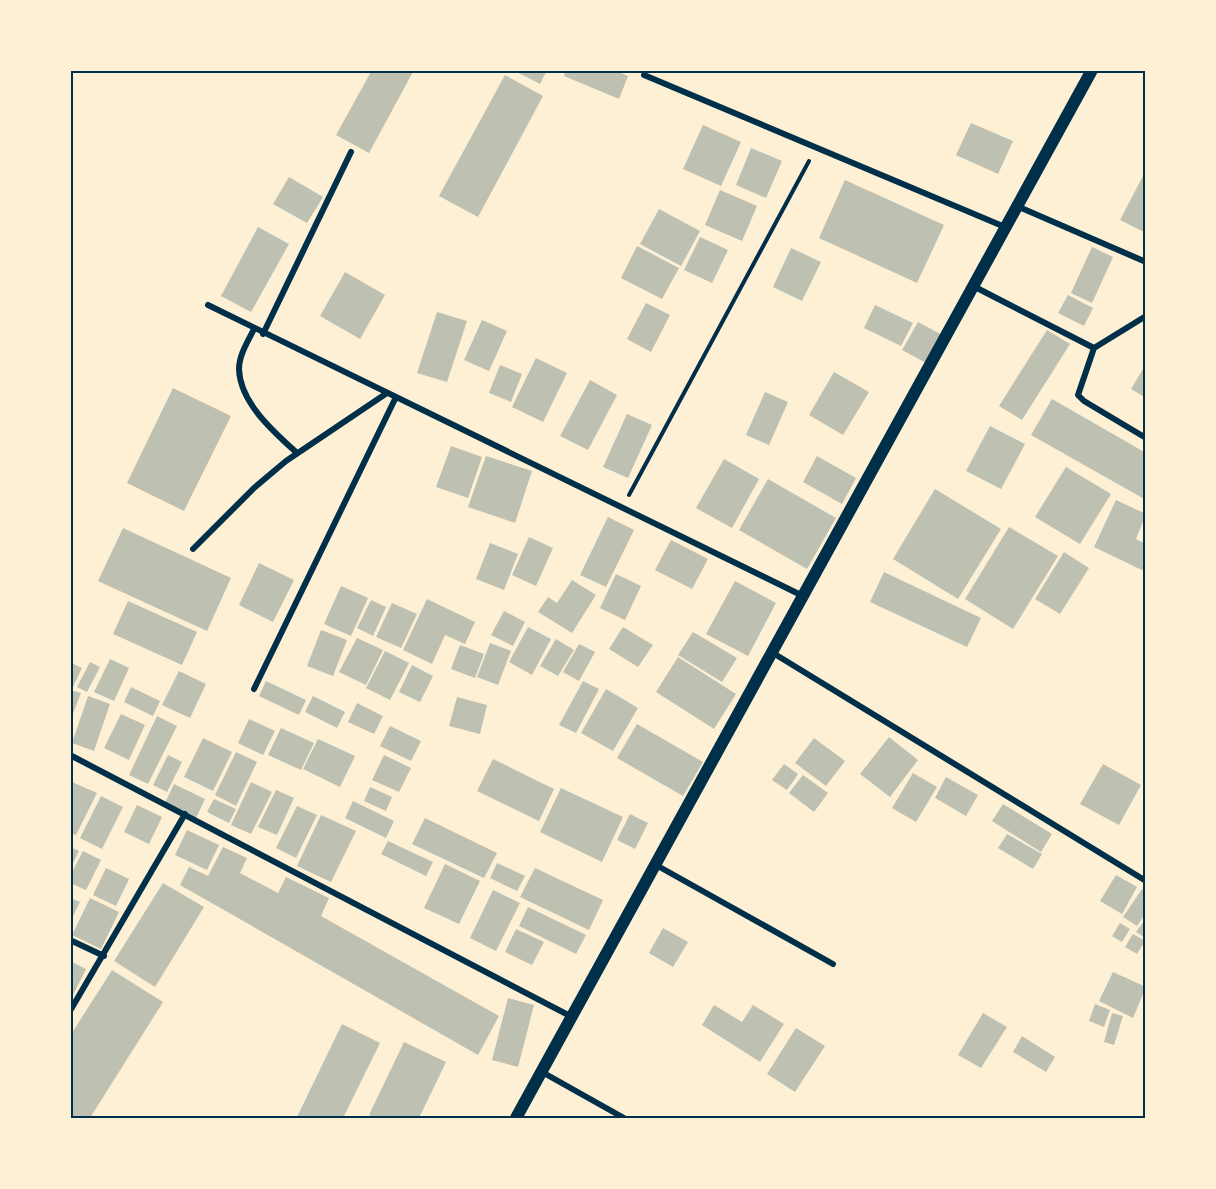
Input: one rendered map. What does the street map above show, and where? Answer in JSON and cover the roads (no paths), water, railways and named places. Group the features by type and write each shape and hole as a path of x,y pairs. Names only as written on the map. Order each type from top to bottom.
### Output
{"main road":[{"path":"516,1119 1019,207 1092,70"}],"street":[{"path":"644,75 1007,228"},
{"path":"263,334 351,152"},
{"path":"1019,207 1146,261"},
{"path":"975,287 1094,348"},
{"path":"208,305 263,334 623,506 804,597"},
{"path":"1146,316 1094,348 1078,394 1084,401 1146,438"},
{"path":"254,329 243,352 239,370 246,396 275,433 297,453"},
{"path":"193,549 254,488 297,453 387,393"},
{"path":"254,689 396,397"},
{"path":"773,653 1146,881"},
{"path":"70,755 572,1017"},
{"path":"70,1011 185,814"},
{"path":"656,865 833,964"},
{"path":"70,940 104,956"},
{"path":"542,1072 624,1119"}]}
